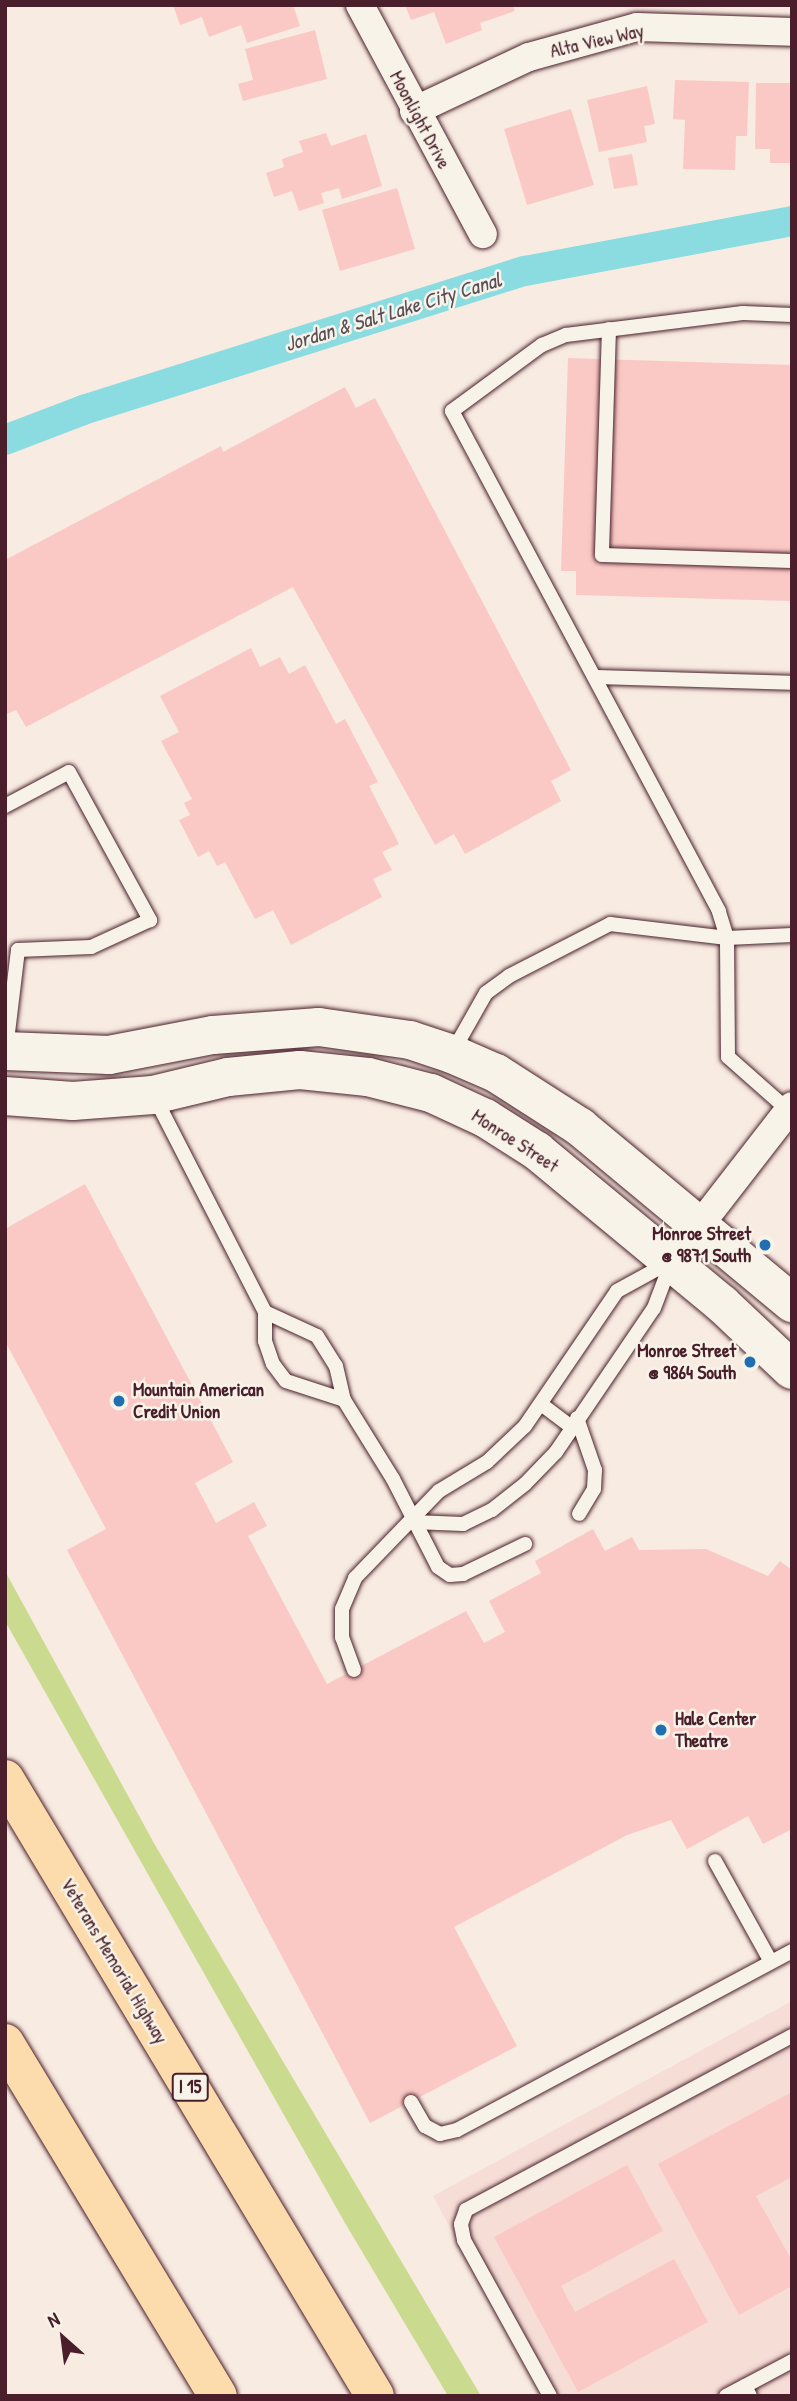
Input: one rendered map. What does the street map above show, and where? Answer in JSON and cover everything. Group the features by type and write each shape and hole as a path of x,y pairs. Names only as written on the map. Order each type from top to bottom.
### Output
{"highway":[{"name":"Veterans Memorial Highway","path":"5,1779 375,2396"},
{"path":"5,2043 218,2396"}],"street":[{"name":"Moonlight Drive","path":"360,5 414,111 483,234"},
{"name":"Alta View Way","path":"414,111 528,57 637,27 792,32"},
{"path":"5,1051 109,1055 213,1035 319,1027 410,1040 452,1054 538,1097 792,1303"},
{"name":"Monroe Street","path":"5,1096 73,1101 153,1095 228,1077 300,1070 368,1077 430,1093 485,1118 537,1151 671,1262 792,1370"},
{"path":"671,1262 790,1108"}],"lane":[{"path":"790,1108 729,1057 727,938 714,900 452,411 542,345 566,335 743,313 792,315"},
{"path":"609,329 602,555 792,561"},
{"path":"595,677 792,684"},
{"path":"5,806 69,772 150,920 91,947 12,949 5,1051"},
{"path":"452,1054 486,993 610,924 727,938 792,935"},
{"path":"153,1095 265,1312 265,1341 286,1381 344,1400"},
{"path":"354,1670 342,1637 346,1590 413,1522 439,1491 487,1462 541,1404 617,1291 671,1262"},
{"path":"413,1522 463,1524 492,1510 556,1452 654,1308 671,1262"},
{"path":"265,1312 293,1323 326,1346 344,1400 393,1479 413,1522 439,1567 450,1575 463,1574 525,1544"},
{"path":"541,1404 575,1422 595,1470 594,1489 579,1514"},
{"path":"715,1861 771,1962"},
{"path":"411,2102 425,2126 440,2134 457,2130 792,1951"},
{"path":"550,2396 464,2240 461,2224 466,2210 792,2036"},
{"path":"726,2396 748,2391 792,2361"}],"shaded area":[{"path":"792,2001 792,2396 541,2396 433,2196"}],"green space":[{"path":"5,1571 155,1845 481,2396 448,2396 345,2223 5,1621"}],"building":[{"path":"173,5 293,5 300,26 247,43 241,25 209,37 202,17 180,25"},
{"path":"405,5 513,5 515,11 480,23 482,30 446,44 434,12 411,20"},
{"path":"315,30 327,79 243,101 238,84 253,80 245,49"},
{"path":"675,80 749,82 747,136 736,136 735,170 683,169 685,120 673,119"},
{"path":"756,83 792,83 792,163 770,163 770,149 755,149"},
{"path":"647,86 655,124 644,126 647,142 599,152 587,100"},
{"path":"571,109 594,185 527,205 504,129"},
{"path":"326,133 331,146 366,134 382,186 342,199 339,188 321,193 324,203 299,211 292,191 274,197 266,173 284,167 282,159 303,152 299,141"},
{"path":"632,154 638,185 614,189 608,158"},
{"path":"397,188 415,249 340,271 322,210"},
{"path":"568,358 792,365 792,601 576,595 576,571 561,571"},
{"path":"345,387 356,408 375,398 571,770 551,781 561,801 465,854 454,834 435,845 293,587 26,727 16,710 5,715 5,560 221,446 223,452"},
{"path":"251,648 260,667 280,657 289,674 305,665 336,724 345,719 378,782 369,786 399,844 382,852 392,870 373,879 382,897 291,945 273,910 255,919 225,862 217,866 209,851 198,857 179,820 190,815 184,803 192,799 161,741 179,732 160,696"},
{"path":"85,1184 233,1462 195,1483 216,1523 254,1502 267,1526 248,1536 327,1684 466,1611 484,1643 505,1632 489,1601 541,1573 535,1561 593,1529 605,1551 632,1537 639,1550 706,1549 768,1576 780,1561 792,1570 792,1829 763,1844 748,1816 687,1849 671,1820 627,1835 454,1927 517,2046 370,2123 67,1550 106,1529 5,1341 5,1229"},
{"path":"792,2092 792,2177 756,2196 792,2261 792,2286 739,2315 658,2164"},
{"path":"627,2165 663,2231 561,2286 575,2312 674,2259 708,2322 578,2392 494,2237"}],"waterway":[{"name":"Jordan & Salt Lake City Canal","path":"5,440 83,410 525,271 792,221"}],"place":[{"name":"Monroe Street @ 9871 South","path":"765,1245"},
{"name":"Monroe Street @ 9864 South","path":"750,1362"},
{"name":"Mountain American Credit Union","path":"119,1401"},
{"name":"Hale Center Theatre","path":"661,1730"}]}
